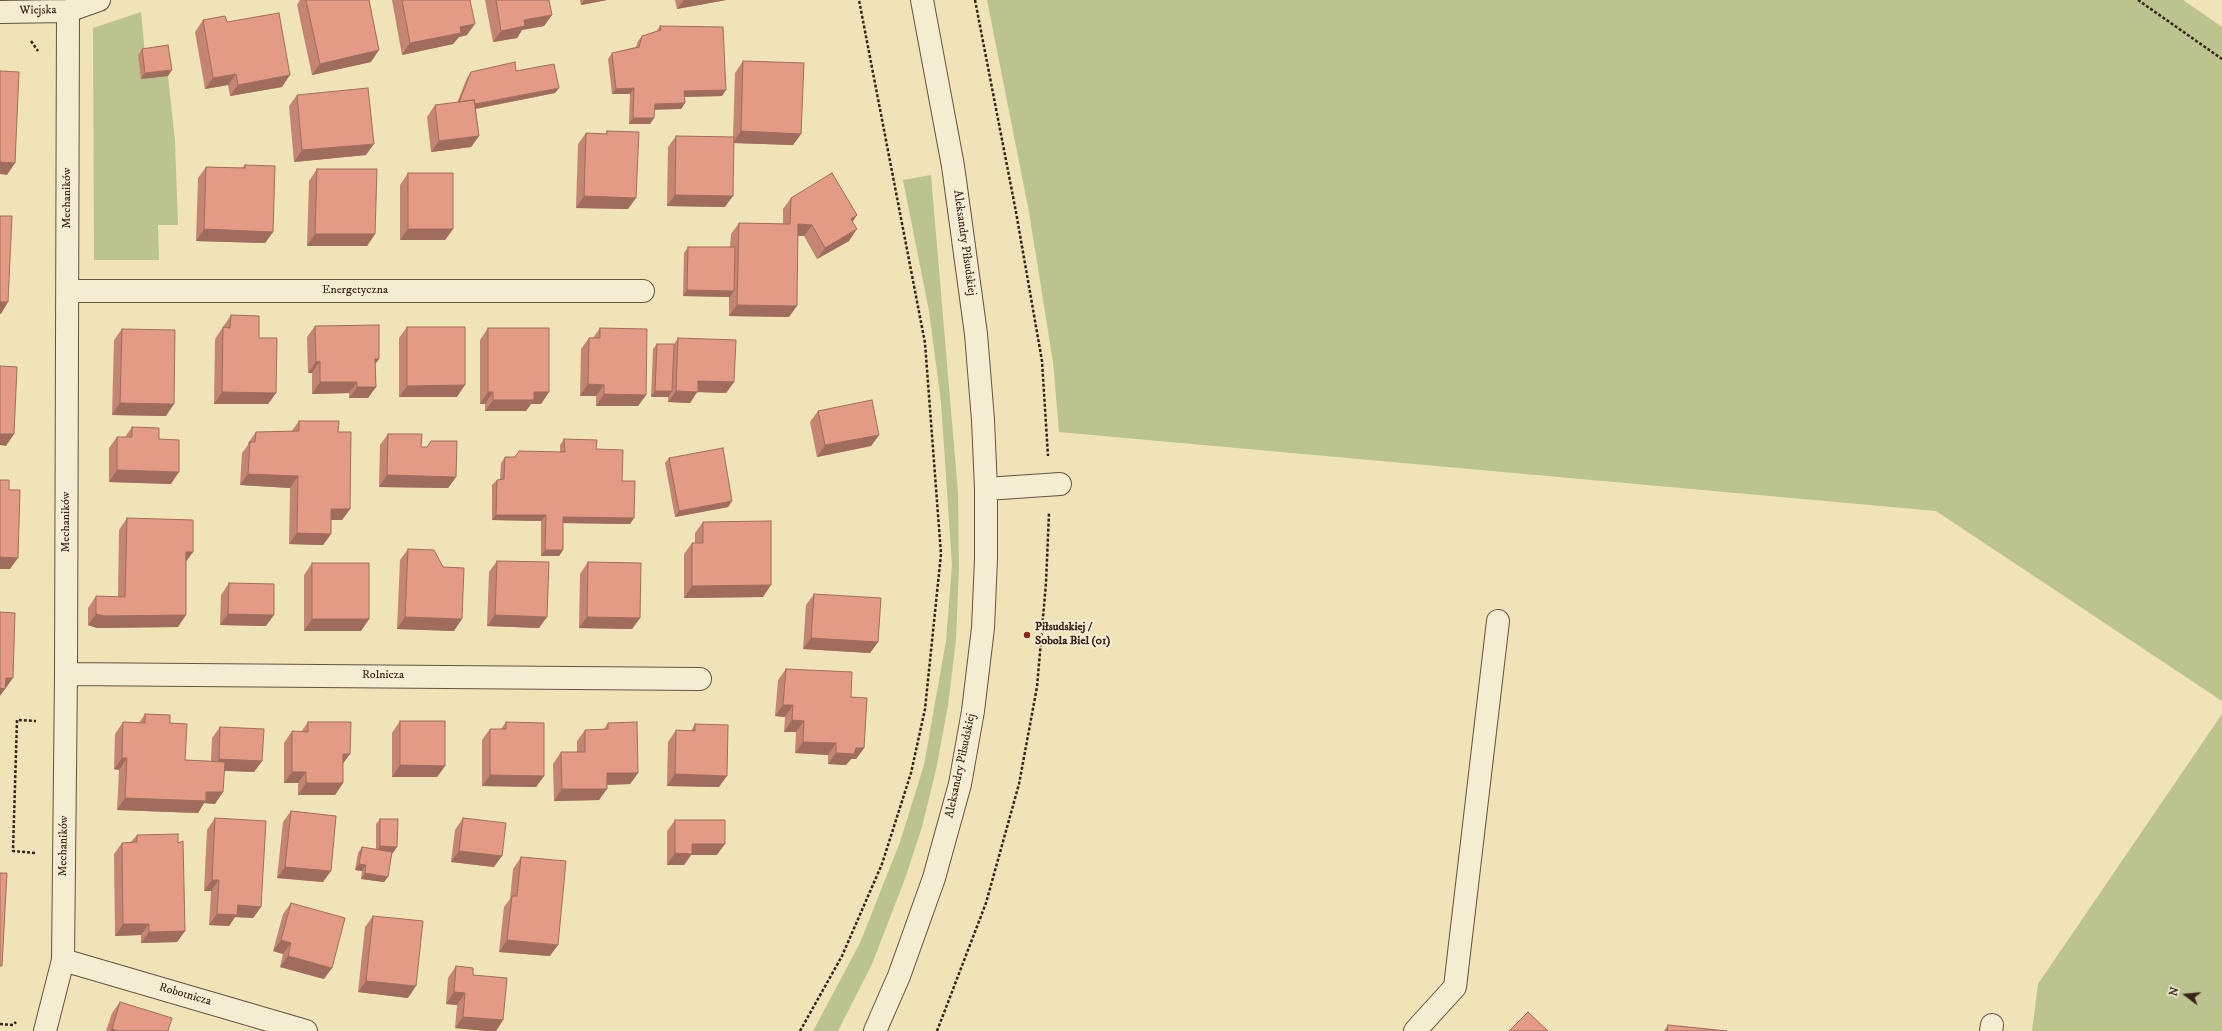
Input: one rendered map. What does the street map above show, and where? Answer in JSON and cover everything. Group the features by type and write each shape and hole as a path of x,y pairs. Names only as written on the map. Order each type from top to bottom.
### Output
{"street":[{"name":"Wiejska","path":"0,12 68,11 99,0"},
{"name":"Aleksandry Piłsudskiej","path":"875,1031 899,976 934,878 960,784 973,711 982,628 986,559 986,489 976,334 953,166 922,0"},
{"name":"Mechaników","path":"45,1031 63,960 66,674 68,11"},
{"name":"Energetyczna","path":"68,292 643,291"},
{"path":"986,489 1060,484"},
{"path":"1415,1031 1455,987 1498,621"},
{"name":"Rolnicza","path":"66,674 700,679"},
{"name":"Robotnicza","path":"63,960 306,1031"}],"path":[{"path":"800,1031 842,956 879,871 911,773 925,710 941,554 925,343 859,0"},
{"path":"2138,0 2222,59"}],"green space":[{"path":"987,0 2183,0 2222,27 2222,701 1936,511 1059,432 1053,362 1029,212"},
{"path":"141,12 145,54 168,76 175,141 178,225 158,225 159,260 94,260 93,28"},
{"path":"931,175 958,493 959,567 956,640 948,706 936,770 922,827 906,876 872,964 838,1031 813,1031 860,943 900,842 924,765 946,641 952,565 941,402 929,311 903,180"},
{"path":"2222,714 2222,1031 2032,1031 2038,984"}],"building":[{"path":"306,0 369,0 379,50 320,64"},
{"path":"402,0 470,0 475,24 460,27 461,33 410,43"},
{"path":"496,0 549,0 552,15 524,20 525,26 501,31"},
{"path":"279,13 290,75 238,85 236,74 213,78 203,20 225,16 227,22"},
{"path":"660,26 723,27 726,90 684,91 685,103 655,104 654,118 633,118 634,88 616,89 612,53 639,47 642,36 661,30"},
{"path":"168,45 172,70 145,73 142,49"},
{"path":"743,61 804,63 801,134 741,131"},
{"path":"515,62 516,71 554,64 559,88 475,104 474,100 459,102 471,72"},
{"path":"0,71 19,72 15,163 0,162"},
{"path":"368,88 374,144 302,150 297,95"},
{"path":"474,100 479,136 439,141 435,105"},
{"path":"607,131 639,132 636,198 584,196 586,133 607,134"},
{"path":"676,136 734,137 733,196 675,195"},
{"path":"245,165 275,166 273,232 204,229 206,167 245,168"},
{"path":"317,169 377,169 375,234 315,234"},
{"path":"408,173 453,173 453,229 408,229"},
{"path":"832,173 857,215 851,219 857,229 825,248 812,225 798,224 797,306 737,305 739,223 790,224 791,198"},
{"path":"0,216 12,216 8,302 0,302"},
{"path":"688,247 735,247 734,291 687,290"},
{"path":"231,315 259,316 259,338 277,338 276,393 222,392 223,327 230,328"},
{"path":"379,325 379,359 375,359 376,387 357,387 357,382 320,382 320,361 316,362 315,326"},
{"path":"407,327 465,327 465,385 407,386"},
{"path":"488,328 549,328 549,392 534,392 534,400 493,400 493,392 488,392"},
{"path":"600,328 647,329 646,395 604,394 604,385 588,384 589,338 600,338"},
{"path":"122,329 175,330 174,404 120,403"},
{"path":"678,338 736,340 734,382 698,381 698,392 676,391"},
{"path":"657,344 674,344 672,391 655,391"},
{"path":"0,366 17,367 14,434 0,434"},
{"path":"872,400 879,435 825,445 818,411"},
{"path":"299,421 339,421 338,432 351,432 350,509 331,509 331,534 297,533 298,476 248,474 250,442 255,442 256,432 299,431"},
{"path":"132,427 159,428 159,439 179,440 179,472 117,470 117,437 132,437"},
{"path":"388,434 422,434 421,447 427,447 431,441 457,441 456,477 387,475"},
{"path":"564,439 597,440 596,449 623,450 622,481 635,481 634,518 563,517 563,550 545,550 546,515 496,515 497,480 504,479 505,457 515,457 519,451 565,452"},
{"path":"723,448 732,501 679,511 669,458"},
{"path":"0,480 9,480 9,490 20,490 18,558 0,557"},
{"path":"127,518 193,520 193,552 186,552 186,615 105,616 96,614 96,596 125,597"},
{"path":"771,521 771,585 692,586 692,543 703,543 703,522"},
{"path":"408,549 434,550 443,567 464,568 462,619 405,617"},
{"path":"497,561 549,562 547,617 495,615"},
{"path":"588,562 641,563 640,618 587,617"},
{"path":"312,563 369,563 369,619 312,619"},
{"path":"229,583 274,584 274,615 228,614"},
{"path":"814,594 881,598 878,642 811,638"},
{"path":"0,612 15,613 13,678 6,678 5,689 0,688"},
{"path":"786,669 852,672 851,697 867,698 864,748 856,748 854,754 836,753 836,743 803,742 804,721 792,720 793,705 783,705"},
{"path":"145,714 170,715 170,723 187,724 185,760 225,762 223,792 206,792 206,801 125,798 127,758 122,758 123,722 145,723"},
{"path":"400,721 445,721 445,766 400,765"},
{"path":"308,722 351,722 350,754 343,754 343,783 306,783 306,772 292,772 292,731 308,732"},
{"path":"506,722 544,723 544,776 490,775 490,729 506,729"},
{"path":"637,722 638,773 607,773 607,789 562,789 561,752 585,752 585,730 608,729 608,723"},
{"path":"695,724 728,725 727,776 675,774 676,730 695,731"},
{"path":"220,727 264,729 262,761 219,759"},
{"path":"291,811 336,816 331,871 285,867"},
{"path":"215,818 266,821 261,907 238,905 237,915 217,914 219,880 212,880"},
{"path":"463,818 506,823 502,856 459,851"},
{"path":"380,819 398,819 397,847 380,846"},
{"path":"675,820 725,820 725,844 692,844 692,854 675,853"},
{"path":"178,834 178,843 183,841 185,931 149,932 149,924 123,924 122,843 137,842 137,835"},
{"path":"362,847 392,852 388,877 365,873 366,865 359,864"},
{"path":"521,857 566,861 558,945 507,940 512,896 517,896"},
{"path":"0,873 7,873 2,966 0,966"},
{"path":"291,903 345,918 332,968 288,956 291,943 281,940"},
{"path":"373,916 423,921 416,986 366,981"},
{"path":"456,966 473,968 473,975 507,978 503,1020 463,1017 465,993 454,992"},
{"path":"120,1002 172,1018 168,1031 118,1031 112,1029"},
{"path":"1528,1012 1548,1031 1509,1031"},
{"path":"1668,1025 1727,1031 1667,1031"}],"place":[{"name":"Piłsudskiej / Sobola Biel (01)","path":"1027,635"}]}
